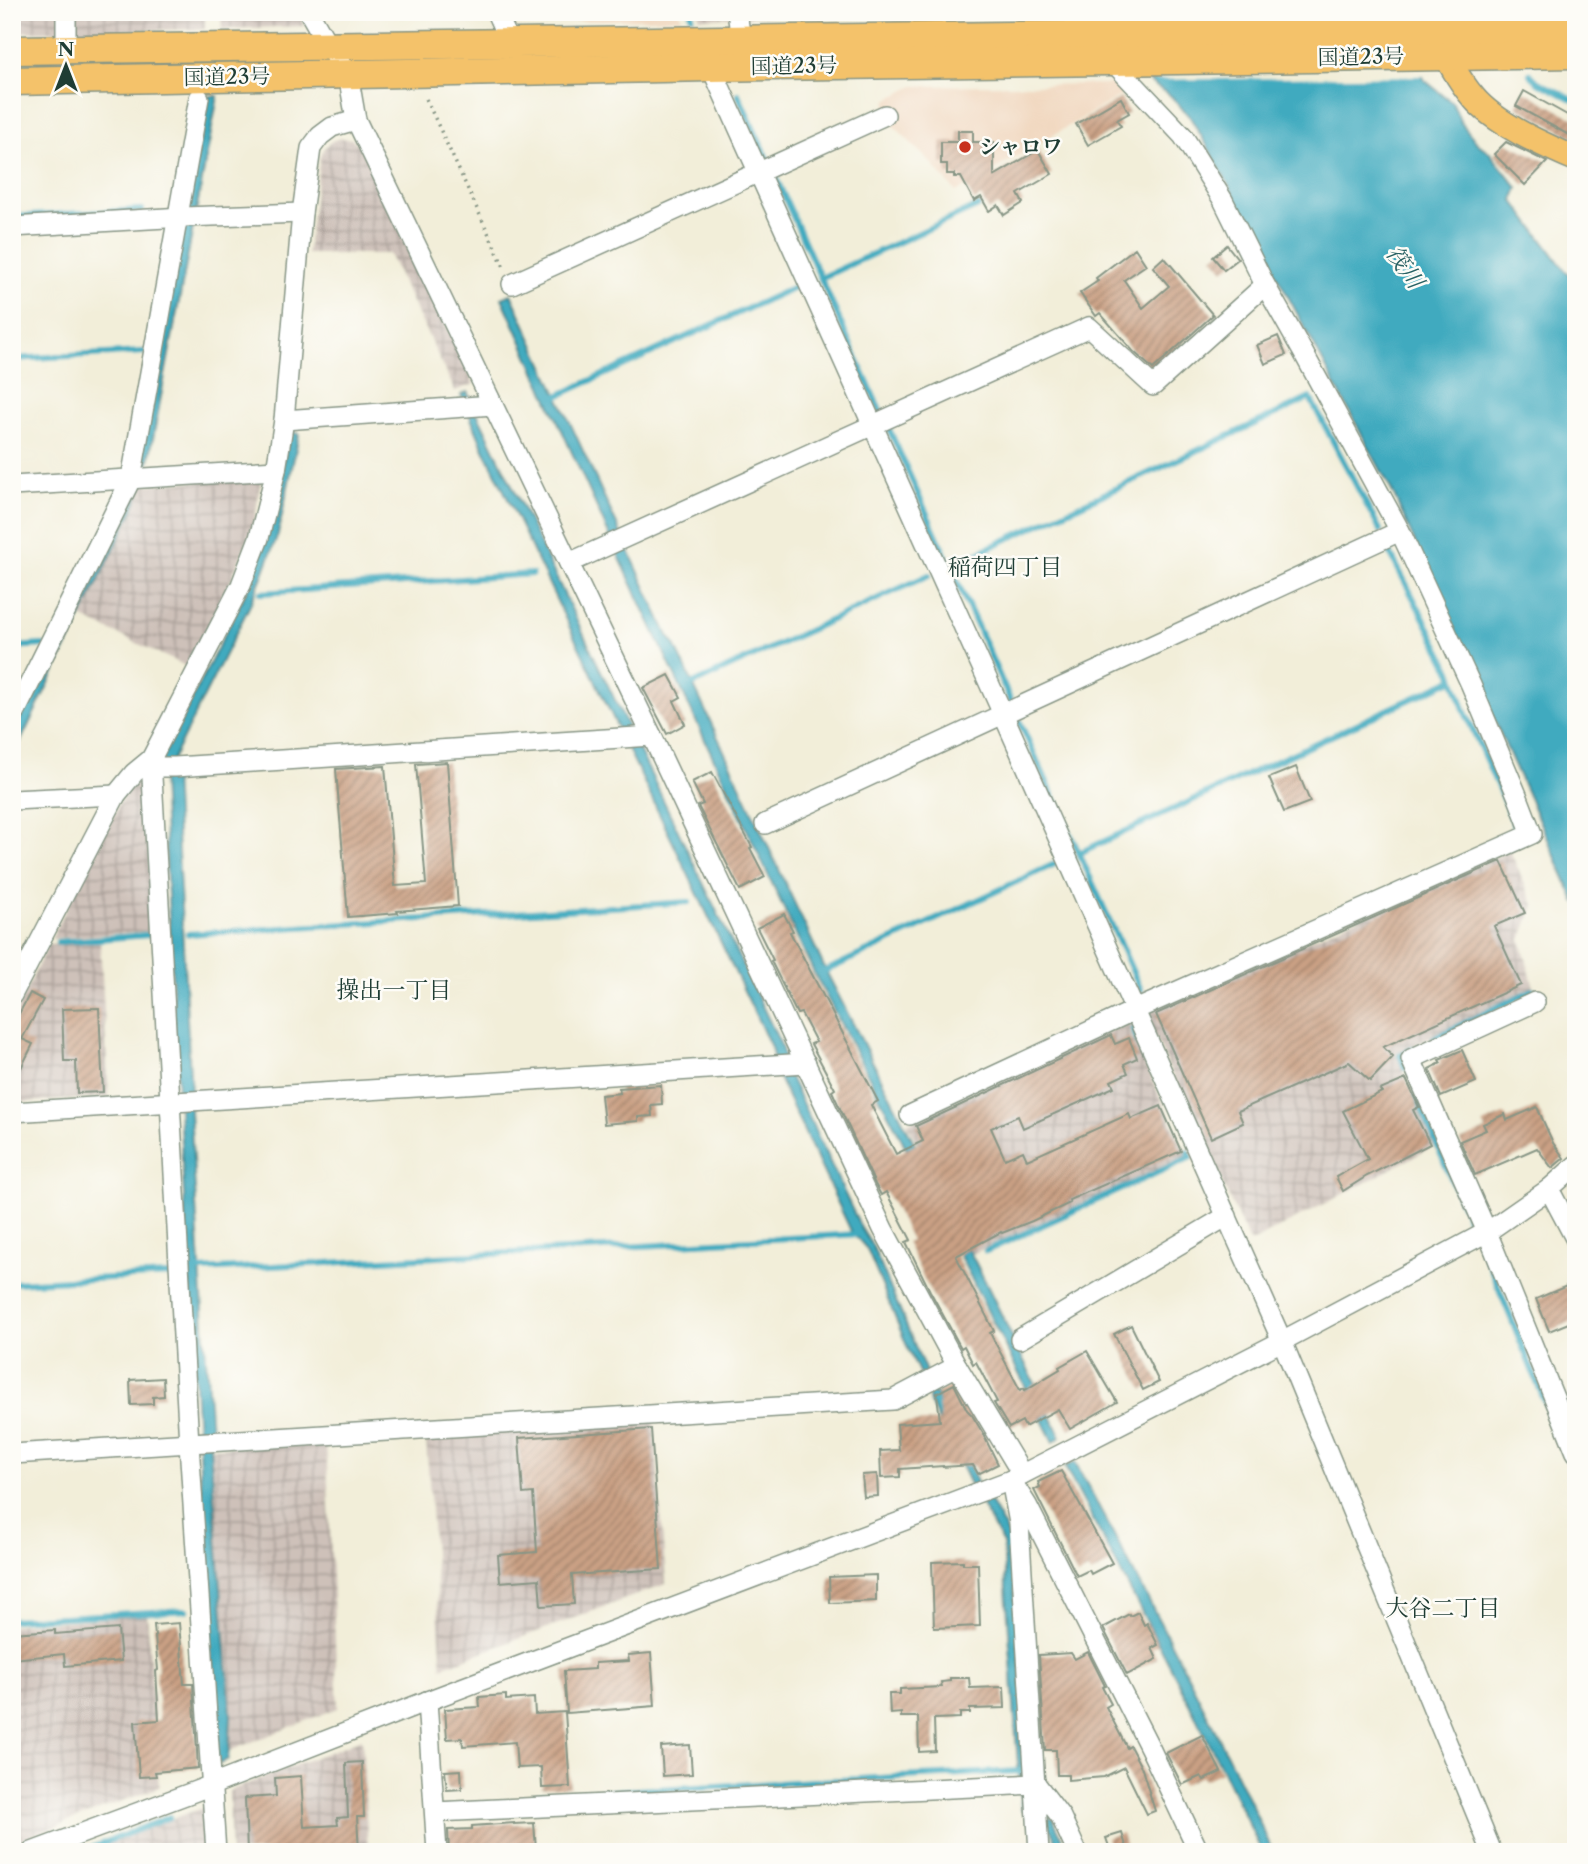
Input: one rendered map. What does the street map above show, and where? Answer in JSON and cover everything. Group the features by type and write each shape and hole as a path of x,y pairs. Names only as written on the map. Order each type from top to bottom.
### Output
{"highway":[{"name":"国道23号","path":"12,81 711,67 1124,52 1576,28"},
{"name":"国道23号","path":"1432,37 1576,54"},
{"name":"国道23号","path":"12,50 741,40 1124,52"}],"main road":[{"path":"1432,37 1474,99 1488,111 1528,137 1576,159"}],"street":[{"path":"66,12 66,49"},
{"path":"309,12 348,74 356,120 477,407 569,564 645,736 799,1063 883,1229 1017,1477 1033,1517 1150,1748 1199,1852"},
{"path":"496,12 510,43"},
{"path":"737,12 741,40"},
{"path":"910,1115 1135,1010 1532,834 1471,685 1400,531 1265,285 1223,200 1183,136 1124,52"},
{"path":"711,67 1282,1341 1492,1852"},
{"path":"12,719 137,478 186,217 199,98"},
{"path":"512,284 885,115"},
{"path":"216,1852 199,1443 162,764 241,585 259,538 276,470 284,420 302,214 311,148 320,136 332,127 356,120"},
{"path":"12,227 186,217 302,214"},
{"path":"569,564 1089,327 1153,386 1265,285"},
{"path":"284,420 477,407"},
{"path":"12,486 276,470"},
{"path":"765,824 1400,531"},
{"path":"12,995 116,795 134,773 162,764 645,736"},
{"path":"12,800 116,795"},
{"path":"1535,1002 1411,1059 1487,1232 1576,1452"},
{"path":"12,1112 799,1063"},
{"path":"32,1852 1017,1477 1487,1232 1549,1189 1576,1165"},
{"path":"1549,1189 1576,1240"},
{"path":"1020,1339 1227,1216"},
{"path":"12,1454 893,1400 957,1366"},
{"path":"1017,1477 1031,1796 1039,1852"},
{"path":"427,1702 437,1852"},
{"path":"435,1812 1031,1796 1061,1816 1077,1852"}],"path":[{"path":"218,12 218,25"},
{"path":"426,99 512,284"}],"shaded area":[{"path":"12,12 205,12 205,29 12,32"},
{"path":"221,12 297,12 304,26 222,29"},
{"path":"504,12 678,12 682,18 509,23"},
{"path":"698,12 928,12 700,18"},
{"path":"1120,84 1127,92 956,192 892,124 886,111 887,100 914,86"},
{"path":"341,138 352,139 360,146 474,384 455,391 389,254 307,254 320,157 324,148"},
{"path":"261,477 254,525 231,580 188,667 81,617 133,510 142,485"},
{"path":"139,779 145,779 153,931 51,939 124,795"},
{"path":"1510,851 1534,905 1521,940 1534,988 1396,1054 1434,1146 1250,1243 1146,1017 1147,1012"},
{"path":"100,942 109,1097 12,1103 12,1021 48,944"},
{"path":"1132,1021 1133,1027 1129,1029 1187,1156 972,1254 907,1123"},
{"path":"654,1421 666,1584 442,1667 426,1437"},
{"path":"326,1441 338,1708 229,1751 231,1717 210,1448"},
{"path":"147,1615 159,1787 12,1843 12,1625"},
{"path":"362,1739 368,1852 231,1852 229,1791"},
{"path":"205,1807 208,1852 87,1852 174,1818"}],"water":[{"name":"筏川","path":"1145,12 1408,12 1423,79 1453,103 1460,121 1518,188 1513,200 1576,285 1576,903 1392,491 1212,154 1190,117 1171,96 1150,82 1149,33"},
{"path":"209,96 218,96 147,470 133,510 12,759 12,735 131,495"},
{"path":"511,294 826,971 985,1281 1061,1437 1053,1442 898,1132 815,975 616,550 502,298"},
{"path":"467,392 781,1045 788,1073 861,1228 873,1247 935,1393 978,1484 971,1486 930,1403 928,1391 867,1249 851,1231 777,1074 771,1047 484,449 461,395"},
{"path":"291,432 299,434 278,534 250,605 173,758 210,1448 231,1717 228,1759 220,1764 217,1760 161,760 248,588"},
{"path":"1075,1462 1202,1704 1273,1852 1262,1852 1191,1706 1065,1467"},
{"path":"989,1500 1010,1537 1030,1799 1045,1816 1053,1819 1069,1852 1061,1852 1051,1830 1021,1809 1003,1544 981,1504"}],"pier":[{"path":"1411,12 1425,76 1147,80 1146,34 1142,15"}],"building":[{"path":"1524,91 1576,120 1576,139 1516,106"},
{"path":"1121,98 1129,113 1117,120 1121,126 1088,145 1076,124"},
{"path":"958,131 973,131 973,142 994,142 994,176 1038,150 1052,174 1018,194 1023,203 1004,215 998,205 989,211 981,197 974,201 961,177 947,174 947,164 941,164 941,142 958,142"},
{"path":"1506,142 1547,162 1525,185 1494,154"},
{"path":"1227,245 1238,259 1224,270 1213,257"},
{"path":"1135,248 1146,265 1124,280 1143,308 1169,286 1153,267 1164,257 1213,315 1153,369 1133,351 1100,313 1096,316 1080,293 1098,281 1096,278"},
{"path":"1278,336 1286,355 1265,364 1257,345"},
{"path":"669,675 681,697 674,701 685,724 667,734 643,688"},
{"path":"447,762 458,906 348,917 336,769 385,766 395,886 426,884 416,764"},
{"path":"1296,767 1310,802 1284,812 1269,778"},
{"path":"712,772 765,877 740,890 698,806 703,804 692,782"},
{"path":"1501,861 1525,913 1494,926 1521,985 1383,1047 1393,1057 1370,1081 1349,1062 1238,1111 1243,1123 1211,1138 1156,1014"},
{"path":"784,914 793,931 790,932 878,1101 871,1105 896,1154 923,1141 916,1126 1111,1035 1115,1044 1129,1038 1137,1058 1124,1064 1128,1073 1111,1081 1114,1087 1023,1128 1018,1116 991,1128 1005,1159 1023,1151 1027,1160 1129,1114 1131,1119 1161,1106 1181,1151 1069,1200 1070,1203 1001,1232 956,1256 994,1331 990,1333 1020,1390 1025,1390 1087,1351 1117,1402 1070,1429 1058,1409 1025,1427 1022,1421 1009,1428 994,1403 997,1402 976,1362 973,1364 964,1346 961,1348 930,1291 906,1242 911,1240 886,1192 881,1195 875,1184 832,1091 835,1089 811,1044 816,1042 801,1013 797,1014 771,961 773,960 757,928"},
{"path":"30,993 43,1000 22,1039 33,1044 12,1086 12,1027"},
{"path":"99,1008 103,1092 77,1093 76,1061 64,1061 62,1009"},
{"path":"1462,1050 1476,1082 1441,1097 1429,1069 1441,1063 1439,1060"},
{"path":"1406,1079 1419,1107 1413,1110 1430,1144 1343,1191 1336,1177 1368,1159 1343,1111"},
{"path":"661,1085 662,1104 651,1105 652,1116 638,1117 638,1121 604,1124 601,1095 620,1093 619,1088"},
{"path":"1537,1107 1553,1143 1564,1158 1552,1168 1537,1148 1475,1175 1460,1141 1486,1130 1483,1124 1505,1114 1507,1120"},
{"path":"1576,1282 1576,1320 1549,1331 1536,1299"},
{"path":"1131,1325 1159,1382 1143,1390 1114,1334"},
{"path":"163,1378 164,1396 153,1397 153,1404 131,1405 130,1380"},
{"path":"954,1384 998,1464 978,1474 973,1465 943,1466 900,1469 900,1477 881,1478 880,1451 899,1450 897,1424 940,1421 937,1393"},
{"path":"651,1429 661,1569 572,1575 574,1604 541,1606 539,1579 500,1582 498,1555 537,1552 533,1493 523,1494 519,1438"},
{"path":"1061,1471 1112,1563 1091,1574 1089,1570 1077,1576 1034,1490 1040,1487 1038,1482"},
{"path":"877,1474 878,1496 864,1497 862,1475"},
{"path":"963,1561 963,1564 978,1564 980,1626 934,1628 932,1562"},
{"path":"876,1575 876,1601 830,1603 829,1577"},
{"path":"1138,1612 1158,1645 1152,1648 1157,1659 1127,1675 1103,1628"},
{"path":"179,1623 184,1684 193,1684 198,1768 155,1772 156,1776 139,1777 135,1722 159,1720 154,1625"},
{"path":"118,1629 121,1661 65,1666 64,1654 12,1659 12,1633 55,1630 55,1634"},
{"path":"1088,1652 1111,1704 1106,1707 1127,1748 1130,1746 1142,1769 1155,1811 1147,1814 1124,1767 1104,1777 1068,1780 1068,1775 1057,1775 1056,1750 1045,1750 1039,1655 1071,1653 1075,1659"},
{"path":"651,1653 655,1706 567,1713 564,1671 595,1669 595,1663 629,1661 628,1655"},
{"path":"950,1678 969,1678 970,1688 1004,1687 1005,1708 970,1709 970,1713 960,1713 960,1718 934,1719 935,1751 919,1752 918,1717 901,1717 901,1713 890,1714 889,1694 900,1694 900,1689 942,1687 941,1682 950,1681"},
{"path":"506,1695 506,1700 534,1698 535,1714 565,1712 570,1787 542,1788 541,1767 517,1768 515,1742 463,1746 462,1738 447,1739 445,1709 480,1707 479,1697"},
{"path":"1202,1735 1221,1772 1204,1780 1201,1776 1182,1785 1166,1753"},
{"path":"690,1745 692,1774 663,1776 661,1747"},
{"path":"362,1762 364,1817 357,1817 359,1852 247,1852 245,1798 276,1796 275,1778 301,1776 304,1827 338,1825 337,1818 348,1817 346,1763"},
{"path":"461,1770 462,1789 447,1790 445,1771"},
{"path":"534,1823 536,1849 525,1852 449,1852 448,1830"},
{"path":"1122,1833 1127,1849 1111,1852 1106,1838"}],"waterway":[{"path":"691,12 692,16"},
{"path":"1530,74 1538,82 1576,101"},
{"path":"738,94 768,161"},
{"path":"775,176 881,413"},
{"path":"825,276 978,206"},
{"path":"12,217 142,210"},
{"path":"553,398 799,285"},
{"path":"12,359 144,352"},
{"path":"954,564 1310,398 1380,530"},
{"path":"889,429 1012,704"},
{"path":"1387,547 1451,671 1465,712 1513,821 1514,829"},
{"path":"261,593 532,574"},
{"path":"693,684 929,575"},
{"path":"12,647 43,645"},
{"path":"1081,852 1454,679"},
{"path":"1017,716 1141,990"},
{"path":"821,973 1059,862"},
{"path":"188,934 689,902"},
{"path":"58,942 148,935"},
{"path":"1434,1038 1533,990"},
{"path":"1133,1029 1146,1059"},
{"path":"1405,1068 1400,1055 1412,1049"},
{"path":"1416,1094 1469,1221"},
{"path":"986,1251 1191,1157 1188,1152"},
{"path":"200,1270 860,1234"},
{"path":"1482,1247 1576,1478"},
{"path":"12,1283 169,1275"},
{"path":"12,1620 186,1610"},
{"path":"535,1795 1023,1771"},
{"path":"81,1852 170,1817"}],"place":[{"name":"シャロワ","path":"965,147"}],"district":[{"name":"稲荷四丁目","path":"1005,567"},
{"name":"操出一丁目","path":"394,990"},
{"name":"大谷二丁目","path":"1443,1608"}]}
